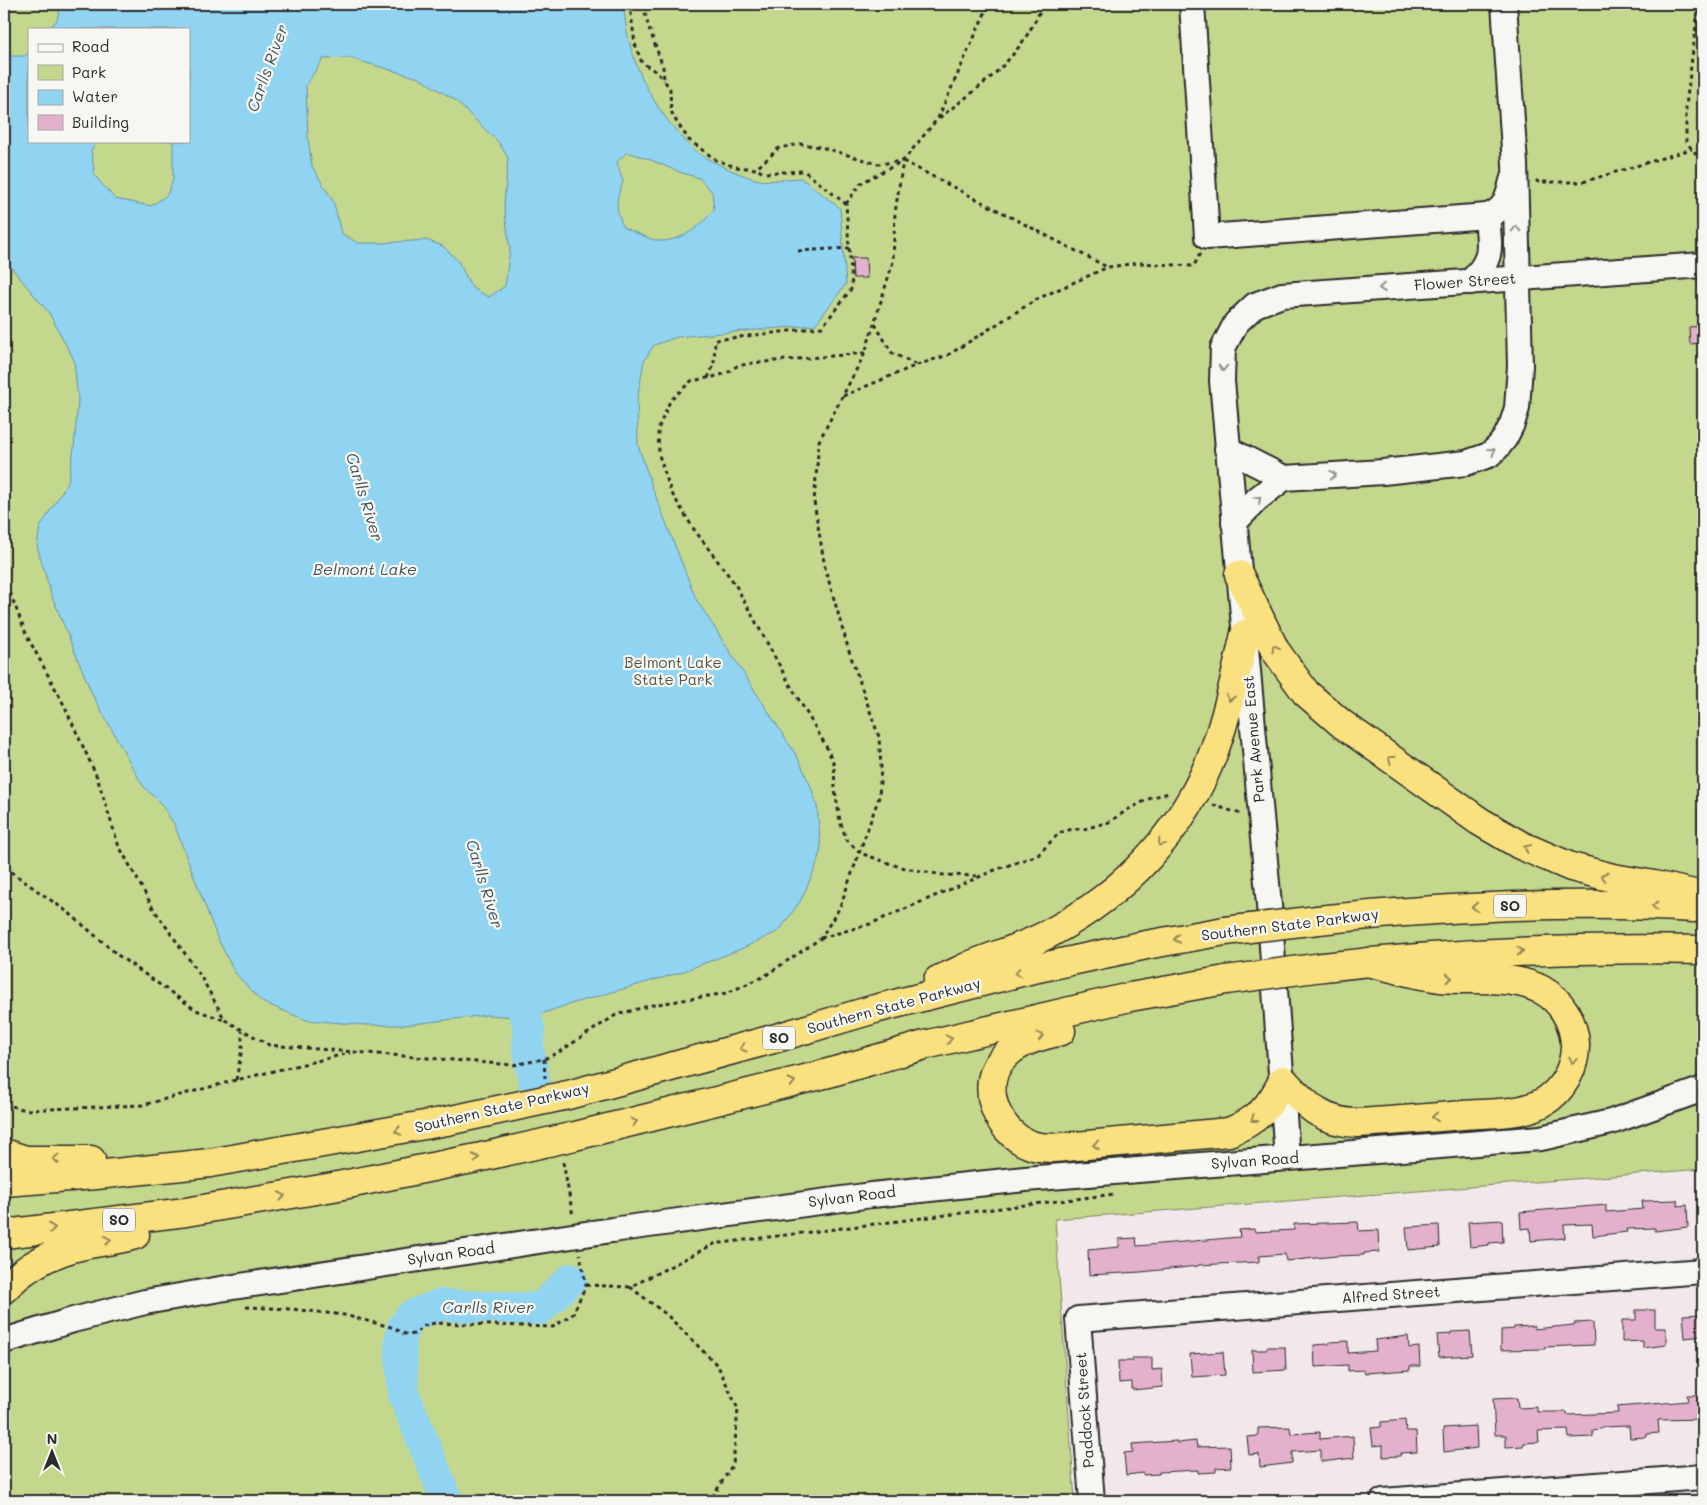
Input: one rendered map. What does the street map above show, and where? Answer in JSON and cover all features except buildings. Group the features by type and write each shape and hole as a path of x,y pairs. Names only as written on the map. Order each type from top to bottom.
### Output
{"highway":[{"path":"1240,575 1275,650 1306,693 1342,724 1479,821 1520,845 1571,867 1613,878 1703,896"},
{"path":"875,1009 977,963 1050,934 1102,901 1132,874 1172,829 1200,784 1221,731 1245,634"},
{"name":"Southern State Parkway","path":"4,1182 88,1176 210,1163 379,1134 512,1108 773,1039 875,1009 1043,967 1146,945 1225,931 1436,909 1495,906 1703,908"},
{"name":"SO","path":"4,1234 186,1212 380,1178 575,1136 825,1074 925,1045 1130,997 1226,980 1367,962 1457,955 1547,950 1703,950"},
{"path":"1130,997 1063,1030 1022,1043 1005,1055 996,1069 993,1078 992,1097 996,1116 1010,1133 1030,1145 1051,1148 1222,1133 1241,1127 1262,1113 1283,1080 1321,1115 1333,1120 1357,1123 1513,1111 1543,1102 1558,1090 1566,1080 1574,1058 1574,1037 1571,1024 1561,1005 1544,991 1506,980 1441,978 1367,962"},
{"path":"4,1154 26,1160 210,1163"},
{"path":"4,1289 29,1267 62,1250 128,1237 234,1204"}],"street":[{"path":"1192,4 1207,237 1486,216 1497,212 1504,204 1511,185 1515,160"},
{"path":"1228,449 1284,478 1445,466 1489,455 1505,438 1512,424 1518,397 1520,366 1515,160 1504,4"},
{"path":"1470,282 1482,270 1489,256 1486,216"},
{"name":"Flower Street","path":"1236,323 1255,305 1282,295 1703,265"},
{"name":"Park Avenue East","path":"1236,323 1223,348 1222,381 1283,1080 1287,1158"},
{"path":"1234,523 1256,499 1284,478"},
{"name":"Sylvan Road","path":"4,1341 73,1320 145,1302 230,1287 612,1230 872,1195 1025,1179 1541,1138 1611,1122 1703,1089"},
{"name":"Alfred Street","path":"1078,1319 1703,1271"},
{"name":"Paddock Street","path":"1078,1319 1092,1501"},
{"path":"1383,1501 1703,1476"}],"path":[{"path":"631,4 635,44 642,63 655,71 670,89 671,111 676,122 689,140 716,160 736,167 756,169 764,173 804,171 846,204"},
{"path":"643,4 648,25 664,68 664,80"},
{"path":"938,118 989,4"},
{"path":"708,378 714,364 715,340 822,328 852,288 846,204 862,183 870,177 902,162 938,118 994,76 1017,51 1034,24 1043,4"},
{"path":"1693,4 1702,5 1697,17 1686,106 1686,142 1703,162"},
{"path":"756,169 779,148 800,144 821,147 878,164 902,162 1108,267"},
{"path":"1515,160 1538,182 1583,182 1692,149"},
{"path":"821,938 840,907 860,853 879,797 881,767 879,737 849,651 825,568 814,502 819,441 865,353 874,323 892,262 895,212 902,162"},
{"path":"842,396 917,365 948,355 1037,299 1108,267 1138,263 1194,266 1207,237"},
{"path":"798,251 849,248"},
{"path":"874,323 892,353 917,365"},
{"path":"865,353 753,363 737,366 727,373 691,381 670,401 658,429 659,455 671,492 693,528 735,584 788,683 826,746 834,764 835,790 840,822 846,839 860,853 900,867 943,875 980,876"},
{"path":"4,578 26,636 63,703 97,777 118,844 154,908 200,975 225,1020"},
{"path":"4,867 69,913 119,956 196,1010 225,1020 270,1045 513,1065 537,1061 559,1052 616,1015 652,1005 728,992 765,976 821,938 870,924 980,876 1038,855 1059,833 1109,822 1153,797 1170,793 1177,794"},
{"path":"236,1080 242,1049 242,1030"},
{"path":"4,1104 26,1110 143,1105 236,1080 354,1052"},
{"path":"544,1059 545,1078"},
{"path":"563,1162 573,1219"},
{"path":"586,1285 630,1287 714,1244 1116,1194"},
{"path":"238,1307 291,1309 344,1315 391,1327 407,1335 414,1334 424,1326 435,1323 553,1326 573,1314 586,1285 579,1247"},
{"path":"630,1287 667,1316 718,1366 738,1409 733,1464 710,1501"}],"green space":[{"name":"Belmont Lake State Park","path":"4,4 1703,4 1703,1169 1055,1219 1075,1501 4,1501"}],"water":[{"name":"Belmont Lake","path":"61,4 624,4 629,40 641,76 660,109 695,151 728,169 759,180 801,178 840,208 846,284 815,325 677,337 654,345 644,361 637,400 638,445 652,487 696,599 798,758 817,806 821,849 815,869 801,900 779,931 741,949 679,973 538,1015 535,1028 523,1030 516,1017 487,1015 405,1025 366,1025 306,1020 262,1002 235,973 217,937 174,824 161,804 143,786 93,696 51,594 37,546 40,527 68,482 74,448 78,400 74,360 49,313 14,271 4,255 4,56 25,56 28,53 28,142 97,142 91,150 95,176 115,199 151,206 167,195 173,180 173,142 190,142 190,28 50,28 57,20","holes":["349,58 419,78 455,100 499,143 508,158 504,205 510,249 505,286 489,297 472,288 458,261 443,246 426,240 358,243 341,233 334,203 312,166 308,138 306,85 323,59","627,152 699,178 712,192 714,209 704,221 685,235 662,241 624,228 617,205 623,182 617,162"]}],"waterway":[{"name":"Carlls River","path":"516,985 529,1028 528,1048 534,1080"},
{"name":"Carlls River","path":"447,1501 404,1395 400,1343 403,1327 411,1316 439,1305 540,1309 571,1279"}]}
